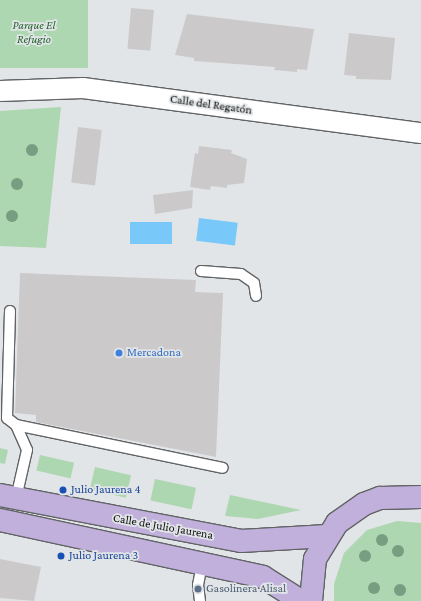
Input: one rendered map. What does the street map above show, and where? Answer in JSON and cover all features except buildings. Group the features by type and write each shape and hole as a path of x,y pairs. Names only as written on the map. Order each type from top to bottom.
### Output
{"main road":[{"name":"Calle de Julio Jaurena","path":"8,496 242,541 327,536"},
{"path":"311,601 312,571 327,536 349,513 364,504 396,496 421,497"},
{"path":"0,520 263,577 302,601"}],"street":[{"name":"Calle del Regatón","path":"0,90 83,88 421,133"}],"lane":[{"path":"201,271 241,274 254,283 256,296"},
{"path":"10,311 7,418 16,425 223,468"},
{"path":"8,496 27,450 16,425"},
{"path":"200,601 198,585 202,564"}],"green space":[{"name":"Parque El Refugio","path":"0,0 88,0 88,68 0,68"},
{"path":"61,107 46,248 0,246 0,111"},
{"path":"0,448 8,450 5,464 0,463"},
{"path":"40,455 74,463 71,478 36,471"},
{"path":"95,467 131,475 126,498 90,489"},
{"path":"155,479 196,488 192,509 150,501"},
{"path":"230,495 301,510 258,519 225,516"},
{"path":"397,521 421,523 421,601 334,601 334,584 344,553 367,530"}],"water":[{"path":"199,218 238,223 235,246 196,241"},
{"path":"130,222 172,222 172,244 130,244"}],"place":[{"name":"Mercadona","path":"119,353"},
{"name":"Julio Jaurena 4","path":"63,490"},
{"name":"Julio Jaurena 3","path":"61,556"},
{"name":"Gasolinera Alisal","path":"198,589"}]}
